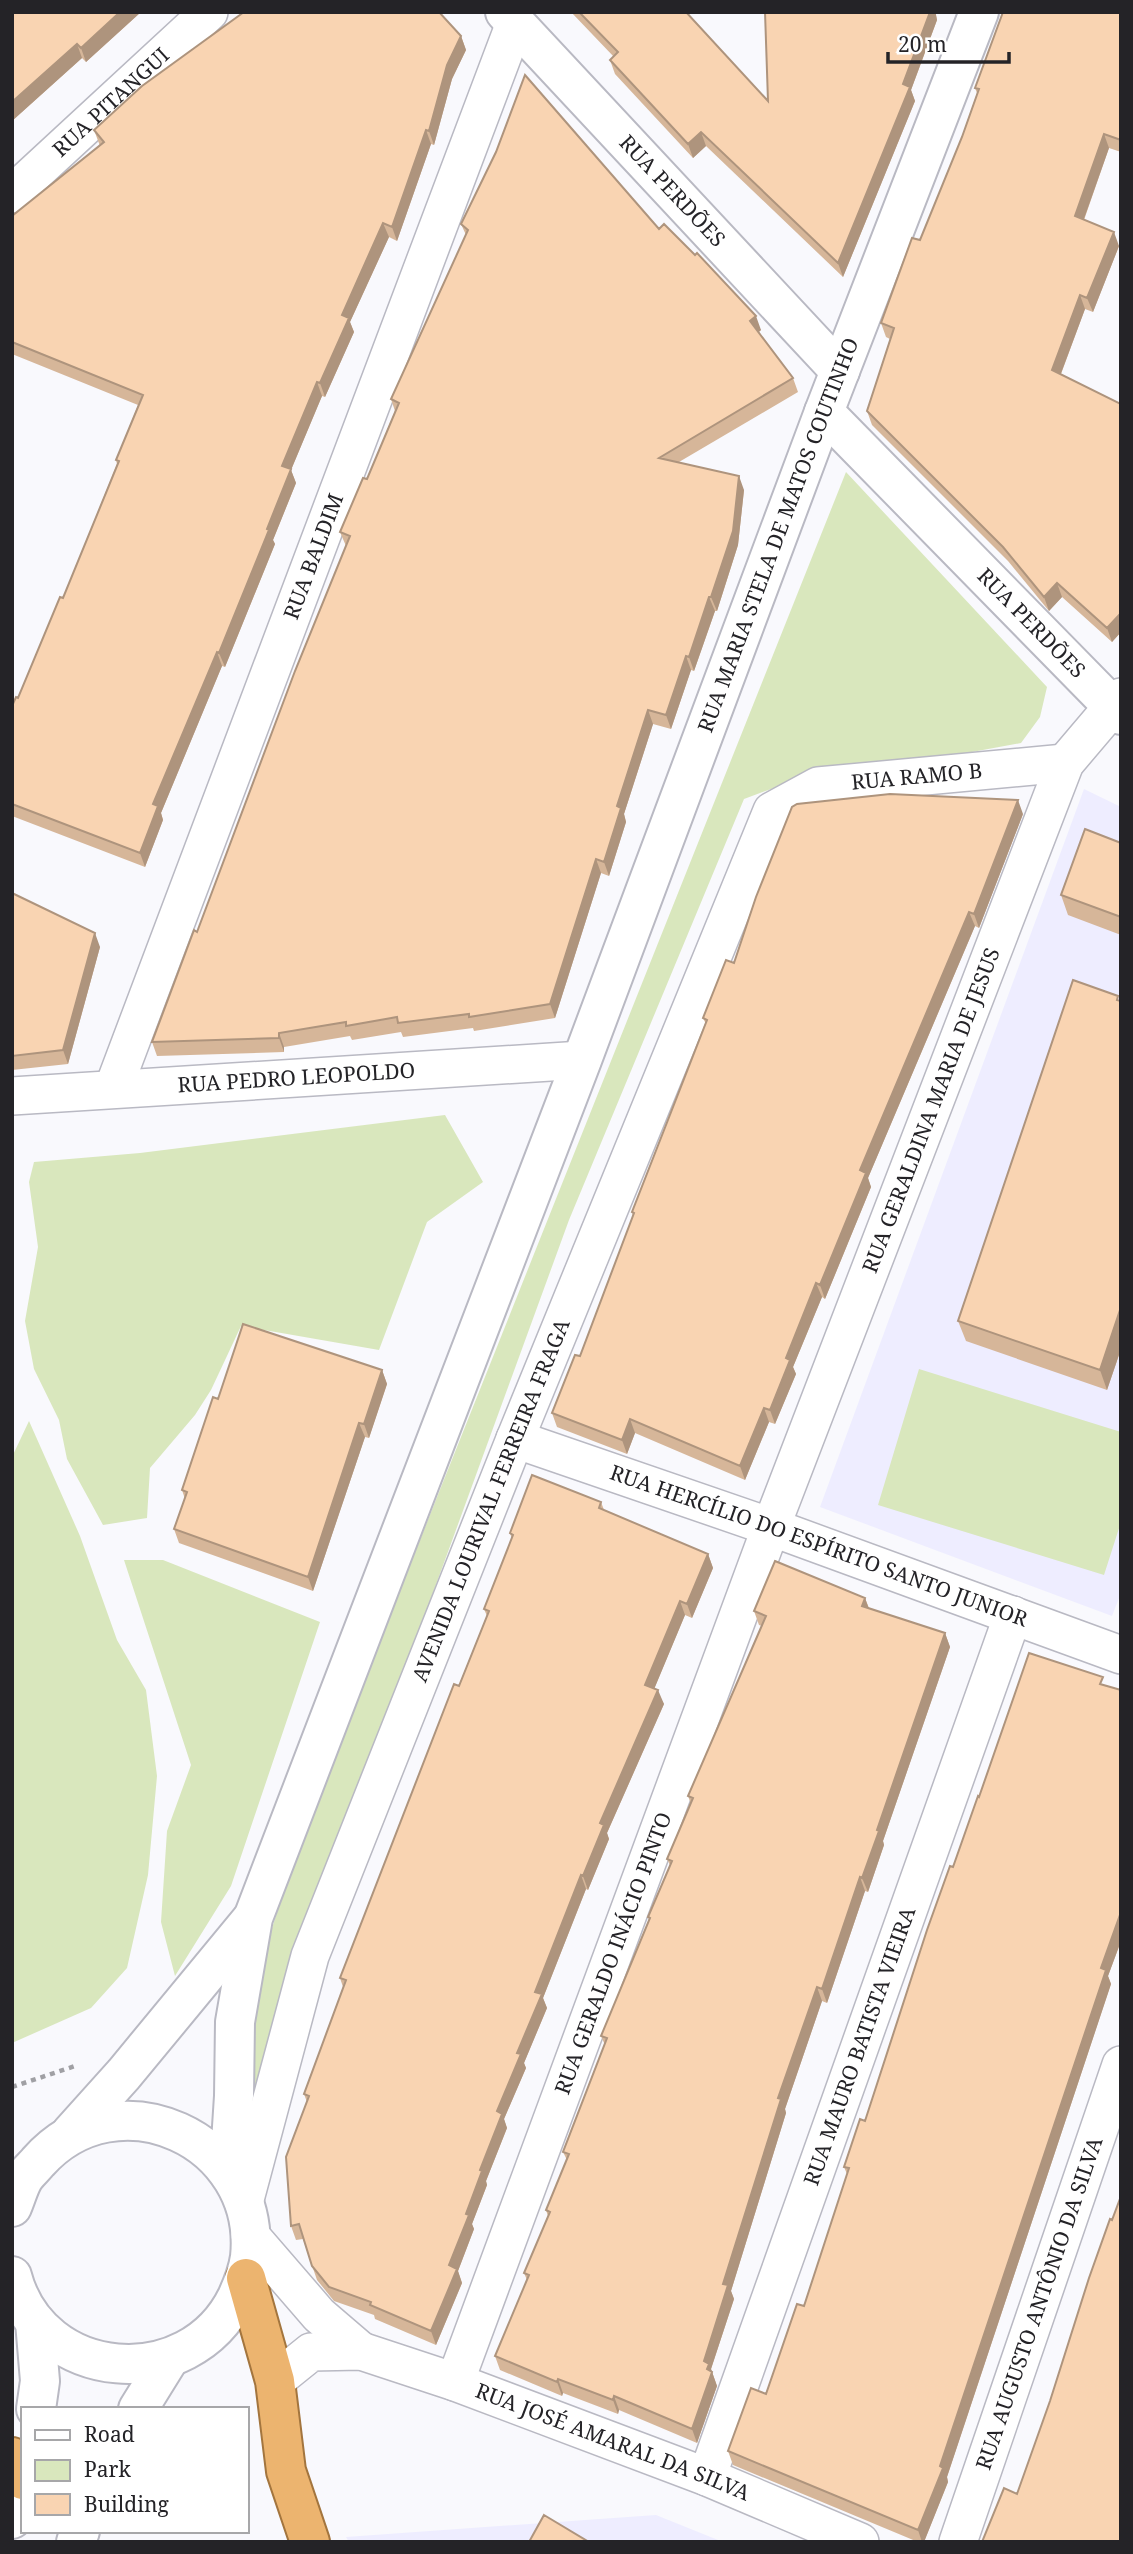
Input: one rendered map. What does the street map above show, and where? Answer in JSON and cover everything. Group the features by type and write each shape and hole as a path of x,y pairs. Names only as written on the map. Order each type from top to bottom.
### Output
{"highway":[{"path":"246,2278 275,2381 286,2471 310,2542"},
{"path":"12,2457 21,2477"}],"street":[{"name":"RUA PITANGUI","path":"12,194 209,12"},
{"name":"RUA MARIA STELA DE MATOS COUTINHO","path":"582,1059 824,412 979,12"},
{"name":"RUA PERDÕES","path":"510,18 840,371"},
{"name":"RUA BALDIM","path":"113,1089 510,18"},
{"name":"RUA PERDÕES","path":"824,412 1117,706"},
{"name":"RUA GERALDINA MARIA DE JESUS","path":"771,1527 1065,763 1117,706"},
{"name":"RUA RAMO B","path":"772,811 818,786 1065,763"},
{"name":"AVENIDA LOURIVAL FERREIRA FRAGA","path":"241,2204 310,1956 515,1439 772,811"},
{"name":"RUA PEDRO LEOPOLDO","path":"12,1096 582,1059"},
{"path":"12,2276 16,2291 35,2322 62,2346 95,2361 132,2365 169,2359 203,2340 229,2312 246,2278 250,2257 241,2204 234,2096 235,2022 253,1918 582,1059"},
{"name":"RUA HERCÍLIO DO ESPÍRITO SANTO JUNIOR","path":"515,1439 1120,1652"},
{"name":"RUA GERALDO INÁCIO PINTO","path":"455,2382 771,1527"},
{"name":"RUA MAURO BATISTA VIEIRA","path":"707,2477 1013,1615"},
{"path":"12,2207 25,2177 124,2074 253,1918"},
{"name":"RUA AUGUSTO ANTÔNIO DA SILVA","path":"958,2542 1121,2065"},
{"path":"12,2159 102,2122 139,2120 174,2128 205,2146 241,2204"},
{"name":"RUA JOSÉ AMARAL DA SILVA","path":"241,2204 319,2315 361,2351"},
{"path":"35,2322 40,2381 36,2407"},
{"name":"RUA JOSÉ AMARAL DA SILVA","path":"275,2381 311,2352 361,2351 455,2382 707,2477 860,2542"},
{"path":"139,2407 169,2359"},
{"path":"12,2519 21,2489"}],"shaded area":[{"path":"1084,789 1121,807 1121,1593 1112,1616 820,1507"},
{"path":"656,2515 723,2542 349,2542 346,2537"}],"green space":[{"path":"846,472 1047,687 1040,717 1021,743 771,789 744,799 569,1220 298,1963 249,2139 255,2026 267,1944 299,1843"},
{"path":"445,1115 483,1182 427,1222 379,1350 241,1326 211,1390 195,1415 150,1468 147,1518 103,1525 67,1459 59,1420 34,1369 25,1321 38,1247 29,1182 34,1162 140,1153"},
{"path":"919,1369 1121,1432 1121,1522 1104,1575 878,1505"},
{"path":"29,1421 80,1536 117,1640 146,1690 157,1776 148,1875 127,1968 91,2008 12,2043 12,1457"},
{"path":"124,1560 163,1560 320,1622 231,1886 175,1976 161,1922 167,1831 191,1765"}],"building":[{"path":"12,12 120,12 81,48 77,44 12,102"},
{"path":"244,12 439,12 461,36 447,65 429,131 426,130 392,227 383,223 342,315 349,318 320,383 317,382 282,466 291,469 267,529 269,530 153,804 158,806 140,853 12,804 12,706 16,697 18,698 60,597 63,598 143,395 12,342 12,216 104,142 94,130 142,86"},
{"path":"579,12 686,12 768,101 765,12 930,12 903,84 910,87 838,263 701,132 688,144 610,60 618,52"},
{"path":"1003,12 1121,12 1121,140 1104,134 1075,216 1114,232 1087,298 1080,295 1052,370 1121,404 1121,613 1107,628 1057,583 1044,597 1003,547 867,411 894,328 881,323 912,238 920,240 962,137 979,89 975,88"},
{"path":"525,75 659,229 664,224 695,255 697,253 756,316 750,321 793,378 659,458 739,476 733,531 689,657 686,656 666,715 648,710 617,806 621,808 604,862 596,859 550,1004 469,1017 469,1014 398,1023 397,1017 346,1026 346,1022 279,1033 279,1038 152,1042 350,536 340,532 363,478 367,479 399,403 391,399 468,230 461,224 496,152"},
{"path":"890,794 1018,800 974,914 969,912 860,1170 866,1173 820,1285 816,1283 786,1358 790,1360 770,1410 764,1408 740,1466 630,1419 622,1440 552,1413 575,1355 580,1356 634,1213 632,1212 707,1020 703,1018 726,960 734,963 756,897 792,807 797,804"},
{"path":"1085,829 1121,843 1121,917 1061,895"},
{"path":"12,893 95,933 63,1050 12,1056"},
{"path":"1073,980 1118,996 1117,1000 1121,1001 1121,1307 1100,1370 958,1321"},
{"path":"243,1324 382,1370 364,1424 359,1423 308,1577 174,1529 187,1492 182,1490 213,1397 218,1399"},
{"path":"532,1475 601,1502 599,1508 708,1554 687,1604 680,1601 645,1685 658,1690 600,1823 604,1825 583,1876 581,1875 535,1992 542,1994 517,2053 521,2054 497,2111 502,2114 480,2170 482,2171 466,2214 469,2215 449,2265 457,2269 431,2331 370,2305 371,2302 329,2287 312,2266 299,2224 291,2226 286,2157 309,2096 304,2094 346,1980 340,1978 454,1684 459,1686 489,1611 484,1609 513,1535 510,1533"},
{"path":"775,1561 865,1598 862,1606 945,1633 877,1830 879,1831 862,1878 860,1877 822,1989 817,1987 778,2098 781,2099 723,2284 728,2285 704,2361 709,2364 707,2369 712,2372 692,2429 614,2396 613,2400 558,2379 557,2382 495,2356 529,2275 524,2273 550,2212 546,2210 569,2154 563,2152 607,2038 601,2036 672,1861 667,1859 693,1798 688,1796 766,1616 754,1611"},
{"path":"1029,1653 1103,1677 1100,1684 1121,1690 1121,1912 1101,1968 1106,1970 940,2466 943,2468 918,2530 728,2451 751,2388 766,2394 797,2304 804,2306 849,2168 844,2167 860,2119 865,2121 927,1930 979,1797"},
{"path":"1121,2196 1121,2542 982,2542 1004,2488 1017,2494 1089,2278"},
{"path":"544,2515 589,2542 529,2542"}]}
